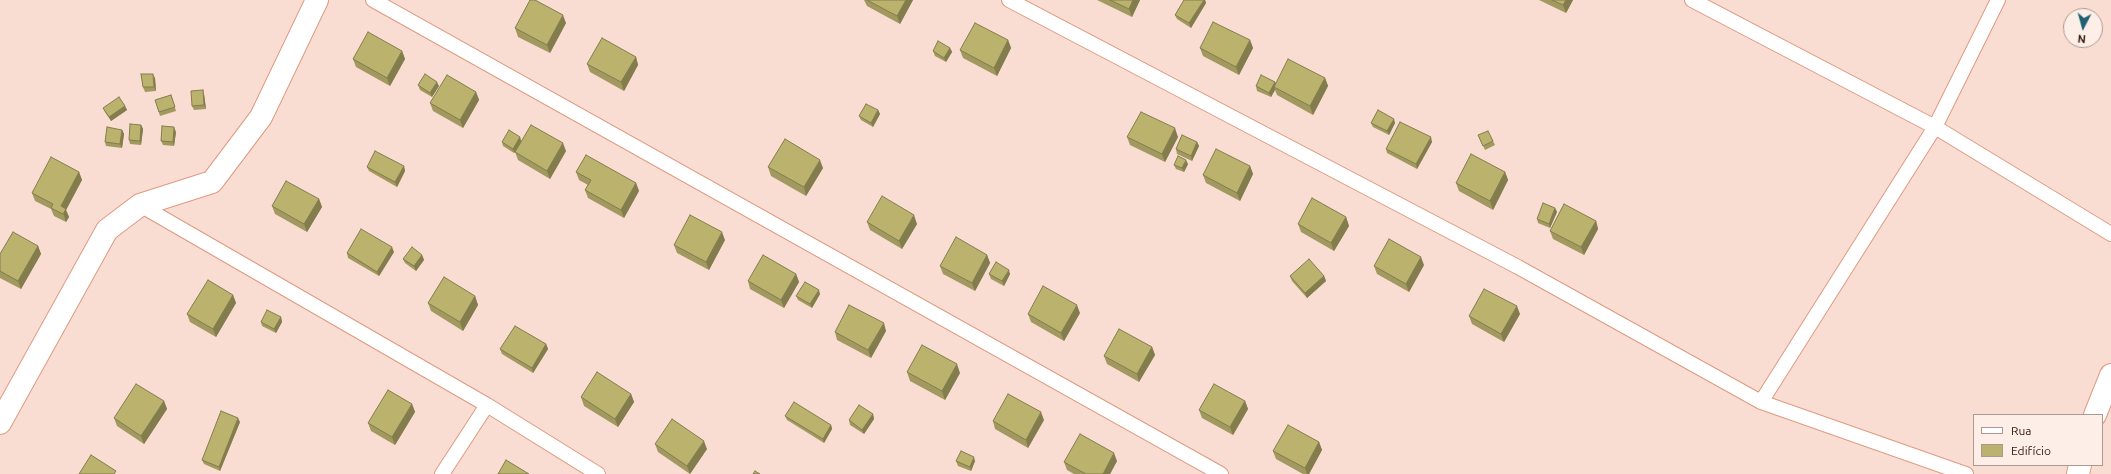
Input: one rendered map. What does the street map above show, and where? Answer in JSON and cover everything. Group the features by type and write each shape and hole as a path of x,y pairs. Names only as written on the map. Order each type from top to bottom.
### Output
{"street":[{"path":"0,423 107,230 140,205 212,182 261,117 317,0"},
{"path":"2095,414 2111,375"}],"lane":[{"path":"373,0 1221,474"},
{"path":"1009,0 1518,267 1760,402 1966,474"},
{"path":"1692,0 1935,127 2111,234"},
{"path":"1760,402 1935,127 1998,0"},
{"path":"140,205 487,404 598,474"},
{"path":"442,474 487,404"}],"building":[{"path":"530,0 535,0 563,15 547,45 515,28"},
{"path":"867,0 906,0 897,16"},
{"path":"1110,0 1133,0 1129,9"},
{"path":"1184,0 1204,0 1189,23 1175,15"},
{"path":"1552,0 1566,0 1563,5"},
{"path":"1213,22 1250,40 1236,67 1200,48"},
{"path":"975,23 1008,40 994,68 960,50"},
{"path":"368,32 402,51 387,78 353,59"},
{"path":"602,38 636,57 621,82 587,64"},
{"path":"938,41 950,48 944,58 933,51"},
{"path":"1288,59 1325,78 1310,106 1274,87"},
{"path":"141,74 153,74 154,87 143,87"},
{"path":"425,74 437,82 430,93 418,85"},
{"path":"447,75 476,92 460,120 430,103"},
{"path":"1261,75 1275,82 1269,93 1256,86"},
{"path":"203,90 204,105 192,106 191,91"},
{"path":"171,95 175,107 159,112 155,100"},
{"path":"119,97 125,106 109,117 103,108"},
{"path":"866,104 878,110 871,123 859,116"},
{"path":"1378,110 1394,119 1387,131 1371,123"},
{"path":"1141,112 1175,128 1162,154 1127,137"},
{"path":"1400,122 1431,137 1416,164 1386,149"},
{"path":"130,124 141,125 140,141 129,140"},
{"path":"531,125 563,143 547,171 515,152"},
{"path":"162,126 174,127 173,142 161,141"},
{"path":"107,127 122,130 120,144 105,142"},
{"path":"509,130 520,137 513,149 502,142"},
{"path":"1488,131 1493,141 1483,146 1478,135"},
{"path":"1182,135 1197,142 1191,156 1176,149"},
{"path":"785,139 820,160 804,187 768,167"},
{"path":"1216,149 1250,166 1237,193 1203,175"},
{"path":"375,151 404,166 395,182 367,167"},
{"path":"1471,154 1505,172 1490,201 1456,183"},
{"path":"586,155 636,183 621,210 585,190 591,180 576,172"},
{"path":"1178,156 1186,160 1182,168 1174,165"},
{"path":"51,157 79,172 61,206 66,209 63,214 51,208 53,204 32,193"},
{"path":"286,181 319,199 304,224 272,206"},
{"path":"882,196 914,215 899,241 867,222"},
{"path":"1312,198 1346,217 1331,243 1298,224"},
{"path":"1543,203 1555,208 1549,224 1537,219"},
{"path":"1564,204 1596,221 1581,247 1550,231"},
{"path":"690,215 722,232 706,262 674,245"},
{"path":"361,229 392,247 377,272 347,253"},
{"path":"13,232 38,246 18,281 0,271 0,254"},
{"path":"956,237 987,255 972,283 940,266"},
{"path":"1389,239 1421,257 1406,284 1374,266"},
{"path":"412,247 422,255 414,266 403,259"},
{"path":"763,255 796,274 781,300 748,281"},
{"path":"1309,259 1324,276 1305,293 1290,276"},
{"path":"996,262 1009,270 1002,281 989,274"},
{"path":"444,277 475,296 460,322 428,303"},
{"path":"208,280 233,295 213,329 187,314"},
{"path":"805,282 819,290 810,304 796,296"},
{"path":"1043,286 1077,305 1061,333 1028,314"},
{"path":"1484,289 1517,306 1501,334 1469,316"},
{"path":"849,305 884,323 868,350 835,332"},
{"path":"267,310 281,317 274,329 261,322"},
{"path":"515,326 546,344 532,368 500,349"},
{"path":"1119,329 1152,347 1137,374 1104,356"},
{"path":"922,345 957,364 942,391 907,372"},
{"path":"597,372 631,394 615,419 581,397"},
{"path":"136,384 164,401 141,436 114,418"},
{"path":"1214,384 1245,401 1230,427 1199,410"},
{"path":"388,390 412,404 392,437 368,423"},
{"path":"1008,394 1041,412 1026,440 993,421"},
{"path":"794,402 831,425 823,439 785,416"},
{"path":"859,405 873,414 862,430 849,420"},
{"path":"221,411 238,418 219,467 202,460"},
{"path":"672,419 704,441 687,466 655,444"},
{"path":"1288,425 1319,442 1305,468 1273,451"},
{"path":"1080,434 1114,453 1103,474 1086,474 1064,462"},
{"path":"961,451 974,457 970,467 956,461"},
{"path":"91,455 116,471 114,474 79,474"},
{"path":"506,460 529,474 498,474"},
{"path":"755,471 760,474 753,474"}]}
